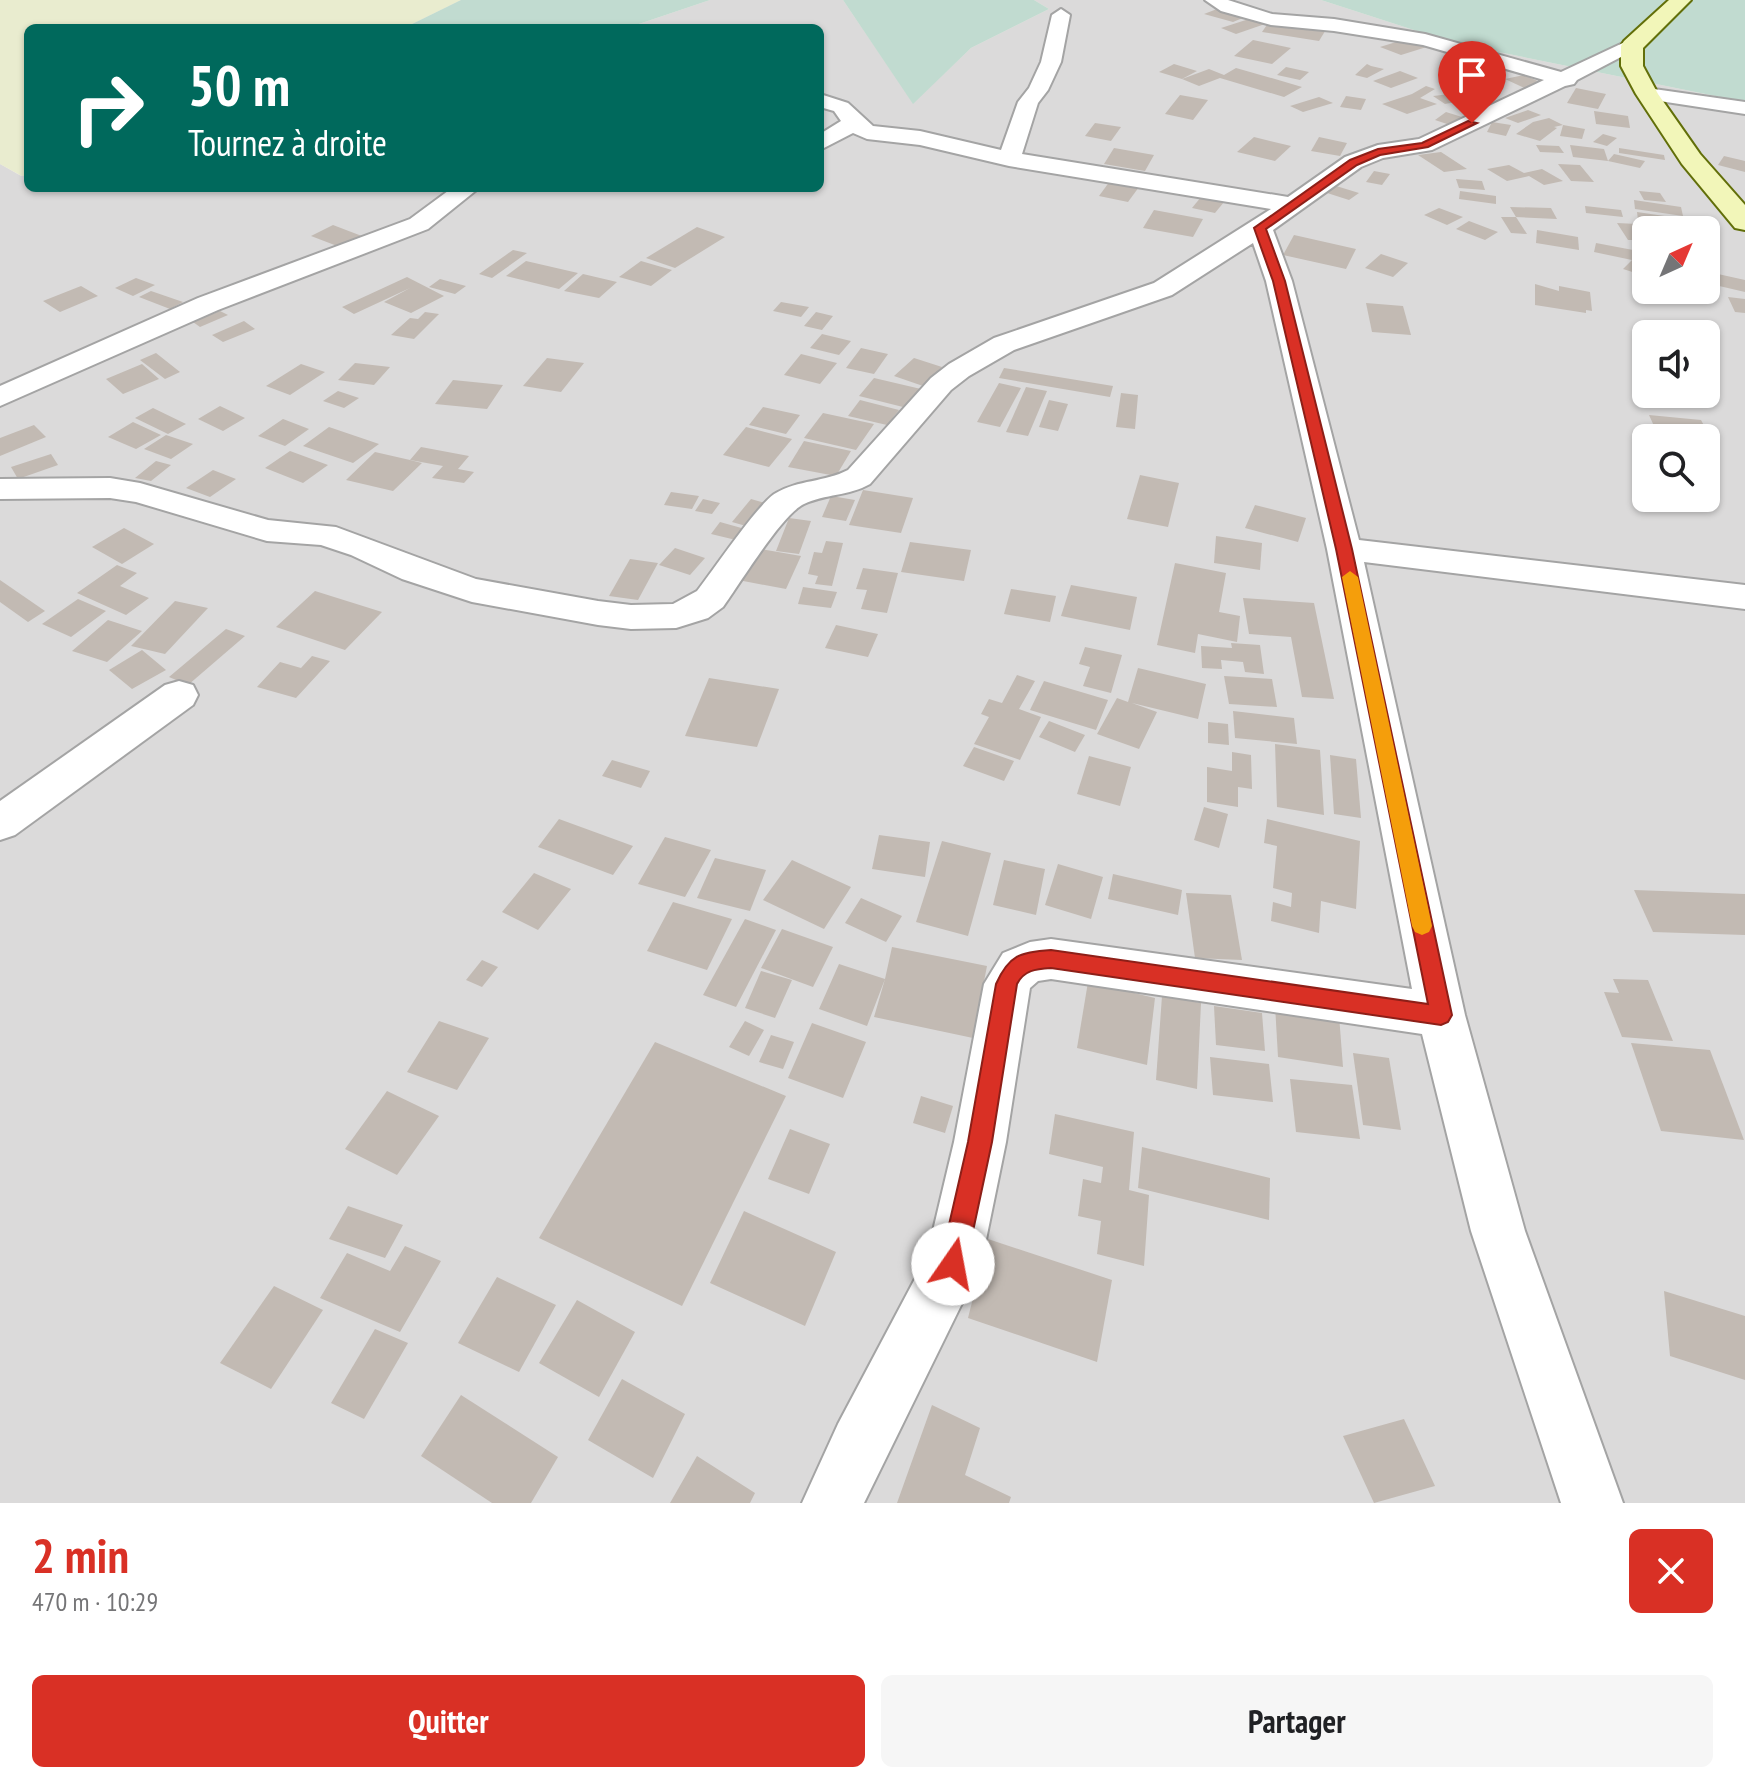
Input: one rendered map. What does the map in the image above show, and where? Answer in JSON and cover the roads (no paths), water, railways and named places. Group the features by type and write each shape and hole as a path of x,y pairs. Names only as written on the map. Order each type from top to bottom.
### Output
{"street":[{"path":"1214,0 1241,12 1271,19 1346,26 1425,40 1567,80"},
{"path":"0,489 110,488 140,493 267,530 324,535 472,590 598,613 631,617 676,616 710,599 782,503 791,496 850,484 908,418 959,370 1004,344 1163,289 1353,162 1378,152 1424,145 1567,80 1632,46 1681,0"},
{"path":"1009,159 1028,102 1038,90 1051,62 1061,15"},
{"path":"1632,46 1632,66 1647,94 1691,159 1745,222"},
{"path":"1647,94 1745,108"},
{"path":"824,101 841,107 854,123 867,132 920,138 1275,217"},
{"path":"824,141 854,123"},
{"path":"0,397 221,299 419,224 462,192"},
{"path":"1275,217 1279,281 1344,549 1441,1015 1498,1231 1592,1503"},
{"path":"1344,549 1745,597"},
{"path":"0,823 179,695"},
{"path":"833,1503 859,1445 953,1264 980,1142 1007,984 1013,971 1028,961 1051,959 1441,1015"}]}
